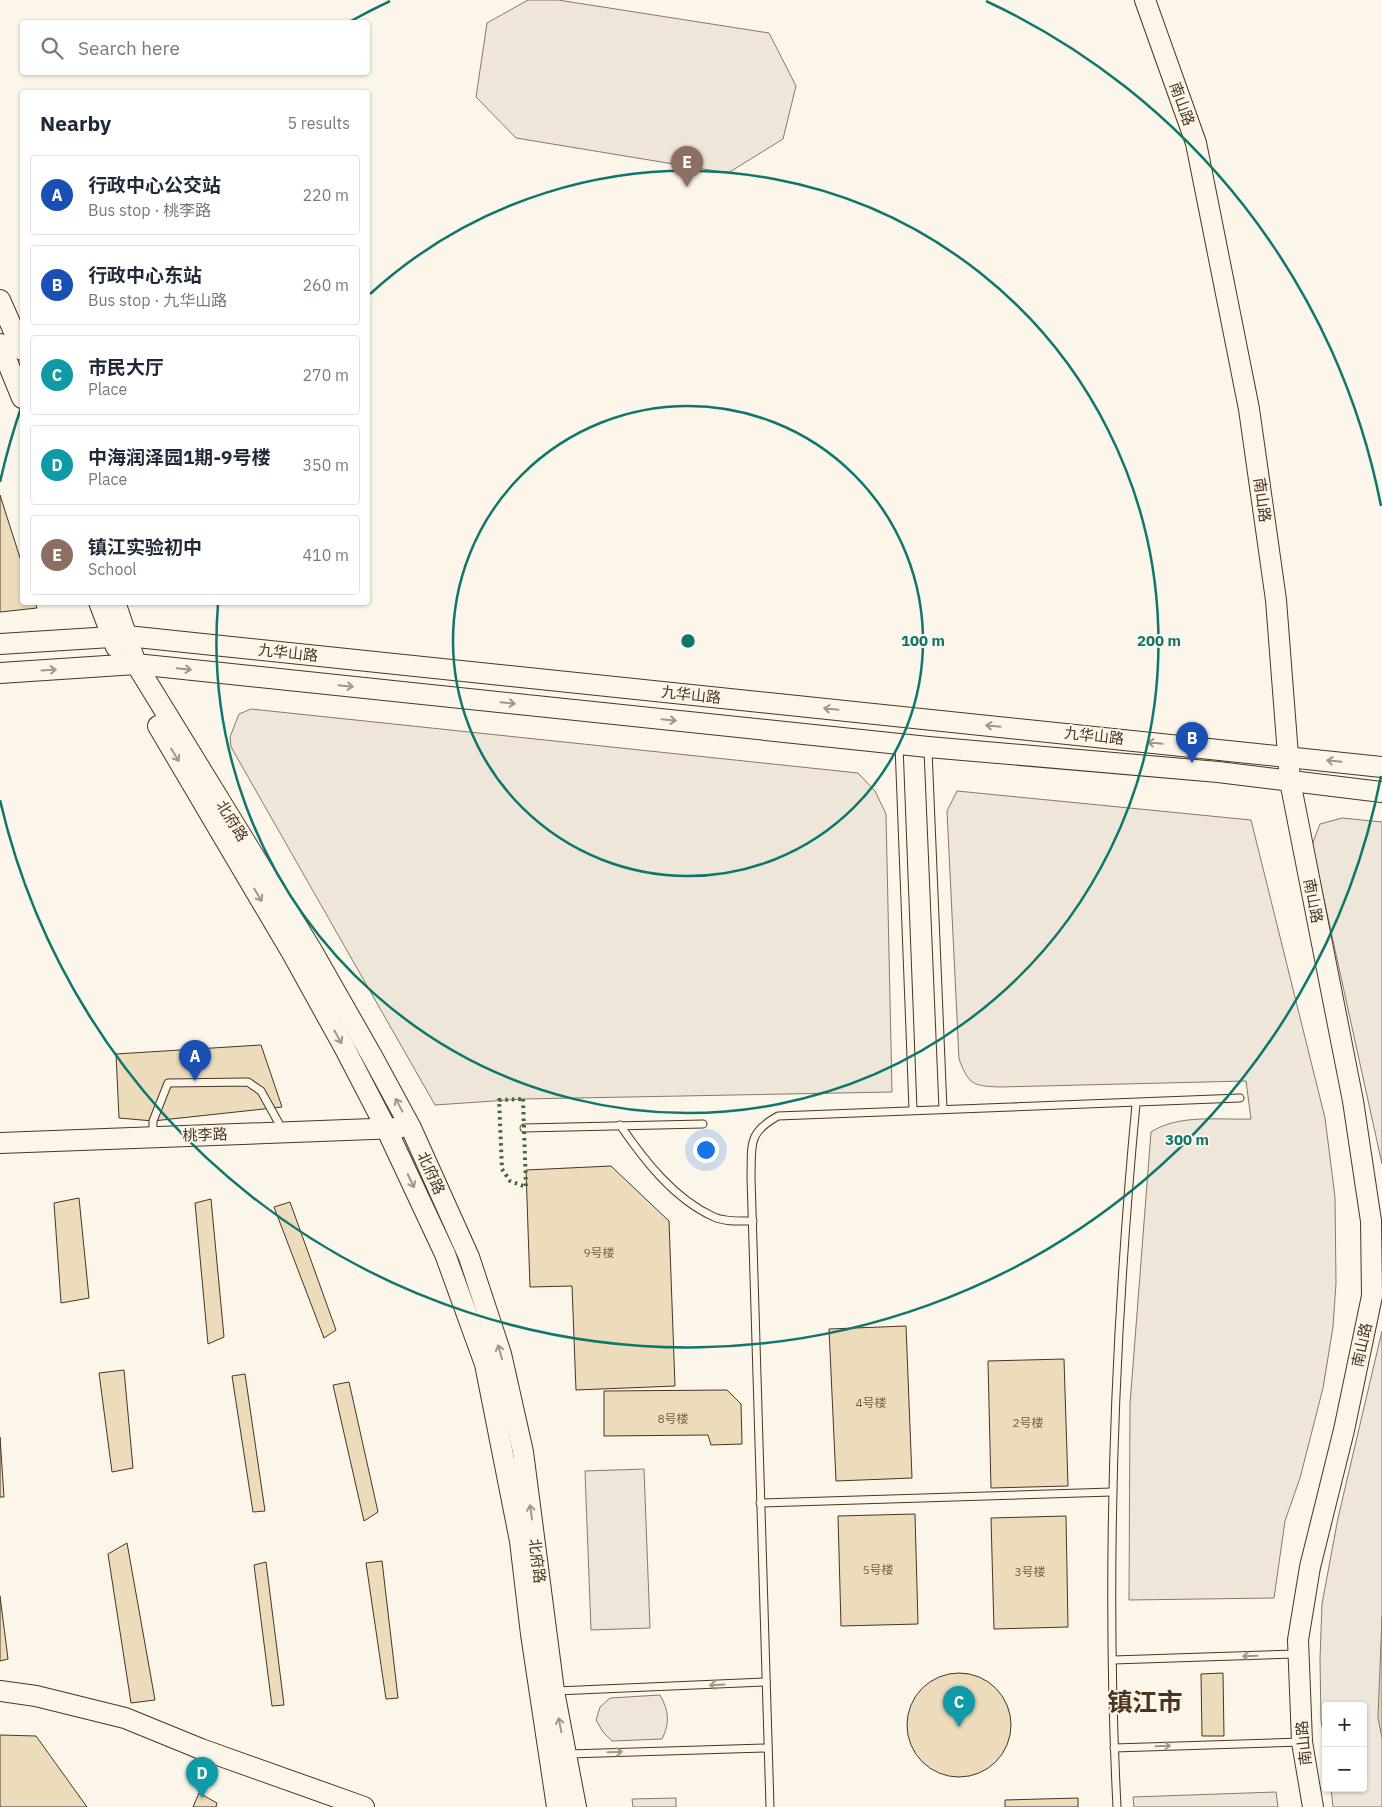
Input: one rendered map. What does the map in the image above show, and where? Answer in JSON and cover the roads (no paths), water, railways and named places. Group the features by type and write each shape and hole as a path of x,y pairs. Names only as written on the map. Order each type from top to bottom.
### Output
{"main road":[{"name":"南山路","path":"1145,0 1196,143 1249,409 1276,600 1290,781 1353,1101 1371,1221 1372,1296 1344,1430 1310,1567 1298,1640 1302,1742 1312,1807"},
{"path":"0,300 20,345"},
{"path":"0,344 20,393"},
{"name":"北府路","path":"101,605 119,636 129,664 292,953 386,1128 445,1254 485,1364 520,1541 530,1634 557,1807"},
{"name":"北府路","path":"115,605 119,636"},
{"name":"九华山路","path":"0,644 119,636 1382,767"},
{"name":"九华山路","path":"0,673 129,664 928,747 1290,781 1382,792"},
{"name":"北府路","path":"129,664 311,949 410,1128 469,1257 501,1354 523,1452 554,1691 576,1807"},
{"name":"桃李路","path":"0,1143 410,1128"},
{"path":"0,1691 36,1696 125,1718 201,1749 364,1807"}],"lane":[{"path":"899,744 913,1110"},
{"path":"928,747 943,1109"},
{"path":"154,1137 153,1121 168,1083 248,1082 262,1091 284,1132"},
{"path":"770,1807 753,1221 752,1152 754,1136 762,1125 778,1116 1136,1104 1240,1098"},
{"path":"1117,1807 1114,1748 1112,1492 1122,1260 1136,1104"},
{"path":"524,1128 703,1124"},
{"path":"620,1126 650,1167 693,1204 715,1218 753,1221"},
{"path":"760,1503 1112,1492"},
{"path":"1113,1660 1299,1654"},
{"path":"554,1691 766,1682"},
{"path":"1114,1748 1302,1742"},
{"path":"566,1755 768,1748"}],"place":[{"name":"镇江实验初中","path":"687,187"},
{"name":"行政中心东站","path":"1192,763"},
{"name":"行政中心公交站","path":"195,1081"},
{"name":"市民大厅","path":"959,1727"},
{"name":"中海润泽园1期-9号楼","path":"202,1798"}],"district":[{"name":"镇江市","path":"1145,1702"}]}
